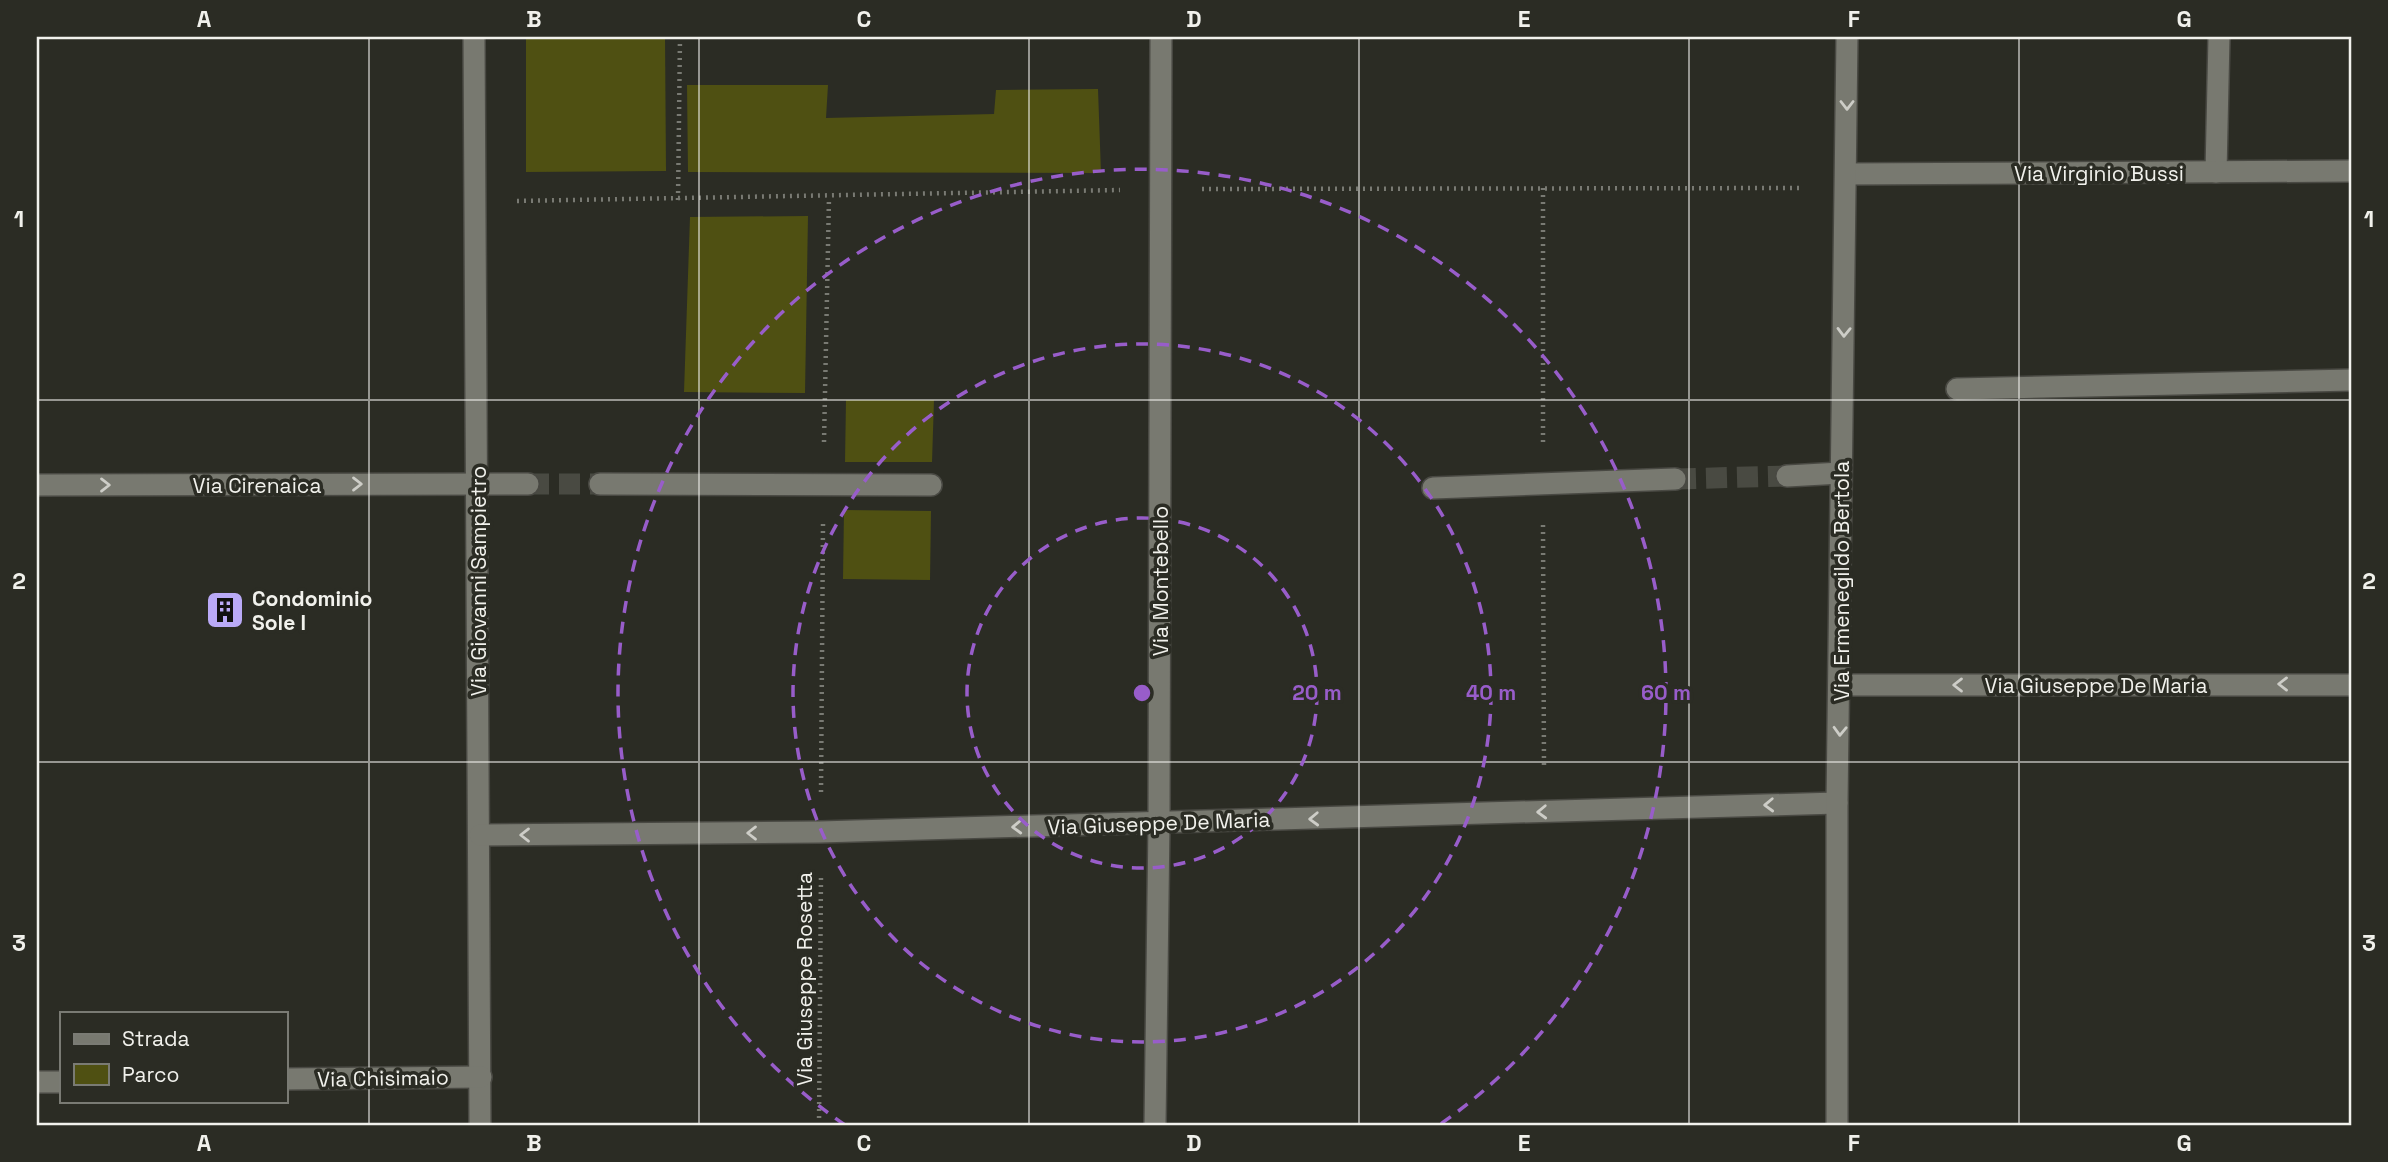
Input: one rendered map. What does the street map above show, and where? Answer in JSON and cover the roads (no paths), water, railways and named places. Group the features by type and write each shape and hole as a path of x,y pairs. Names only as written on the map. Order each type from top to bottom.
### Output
{"street":[{"name":"Via Giovanni Sampietro","path":"474,37 480,1125"},
{"name":"Via Montebello","path":"1155,1125 1159,823 1161,37"},
{"name":"Via Ermenegildo Bertola","path":"1837,1125 1847,37"},
{"path":"2216,172 2219,37"},
{"name":"Via Virginio Bussi","path":"1846,181 2351,171"},
{"path":"1957,388 2351,380"},
{"path":"1787,476 1841,473"},
{"path":"1433,488 1675,479"},
{"name":"Via Cirenaica","path":"37,485 528,484"},
{"path":"600,484 931,485"},
{"name":"Via Giuseppe De Maria","path":"1841,685 2351,685"},
{"name":"Via Giuseppe De Maria","path":"480,835 820,832 1838,803"},
{"name":"Via Chisimaio","path":"287,1079 481,1077"},
{"path":"37,1082 60,1082"}],"tunnel":[{"path":"1675,479 1787,476"},
{"path":"528,484 600,484"}],"place":[{"name":"Condominio Sole I","path":"225,610"}]}
